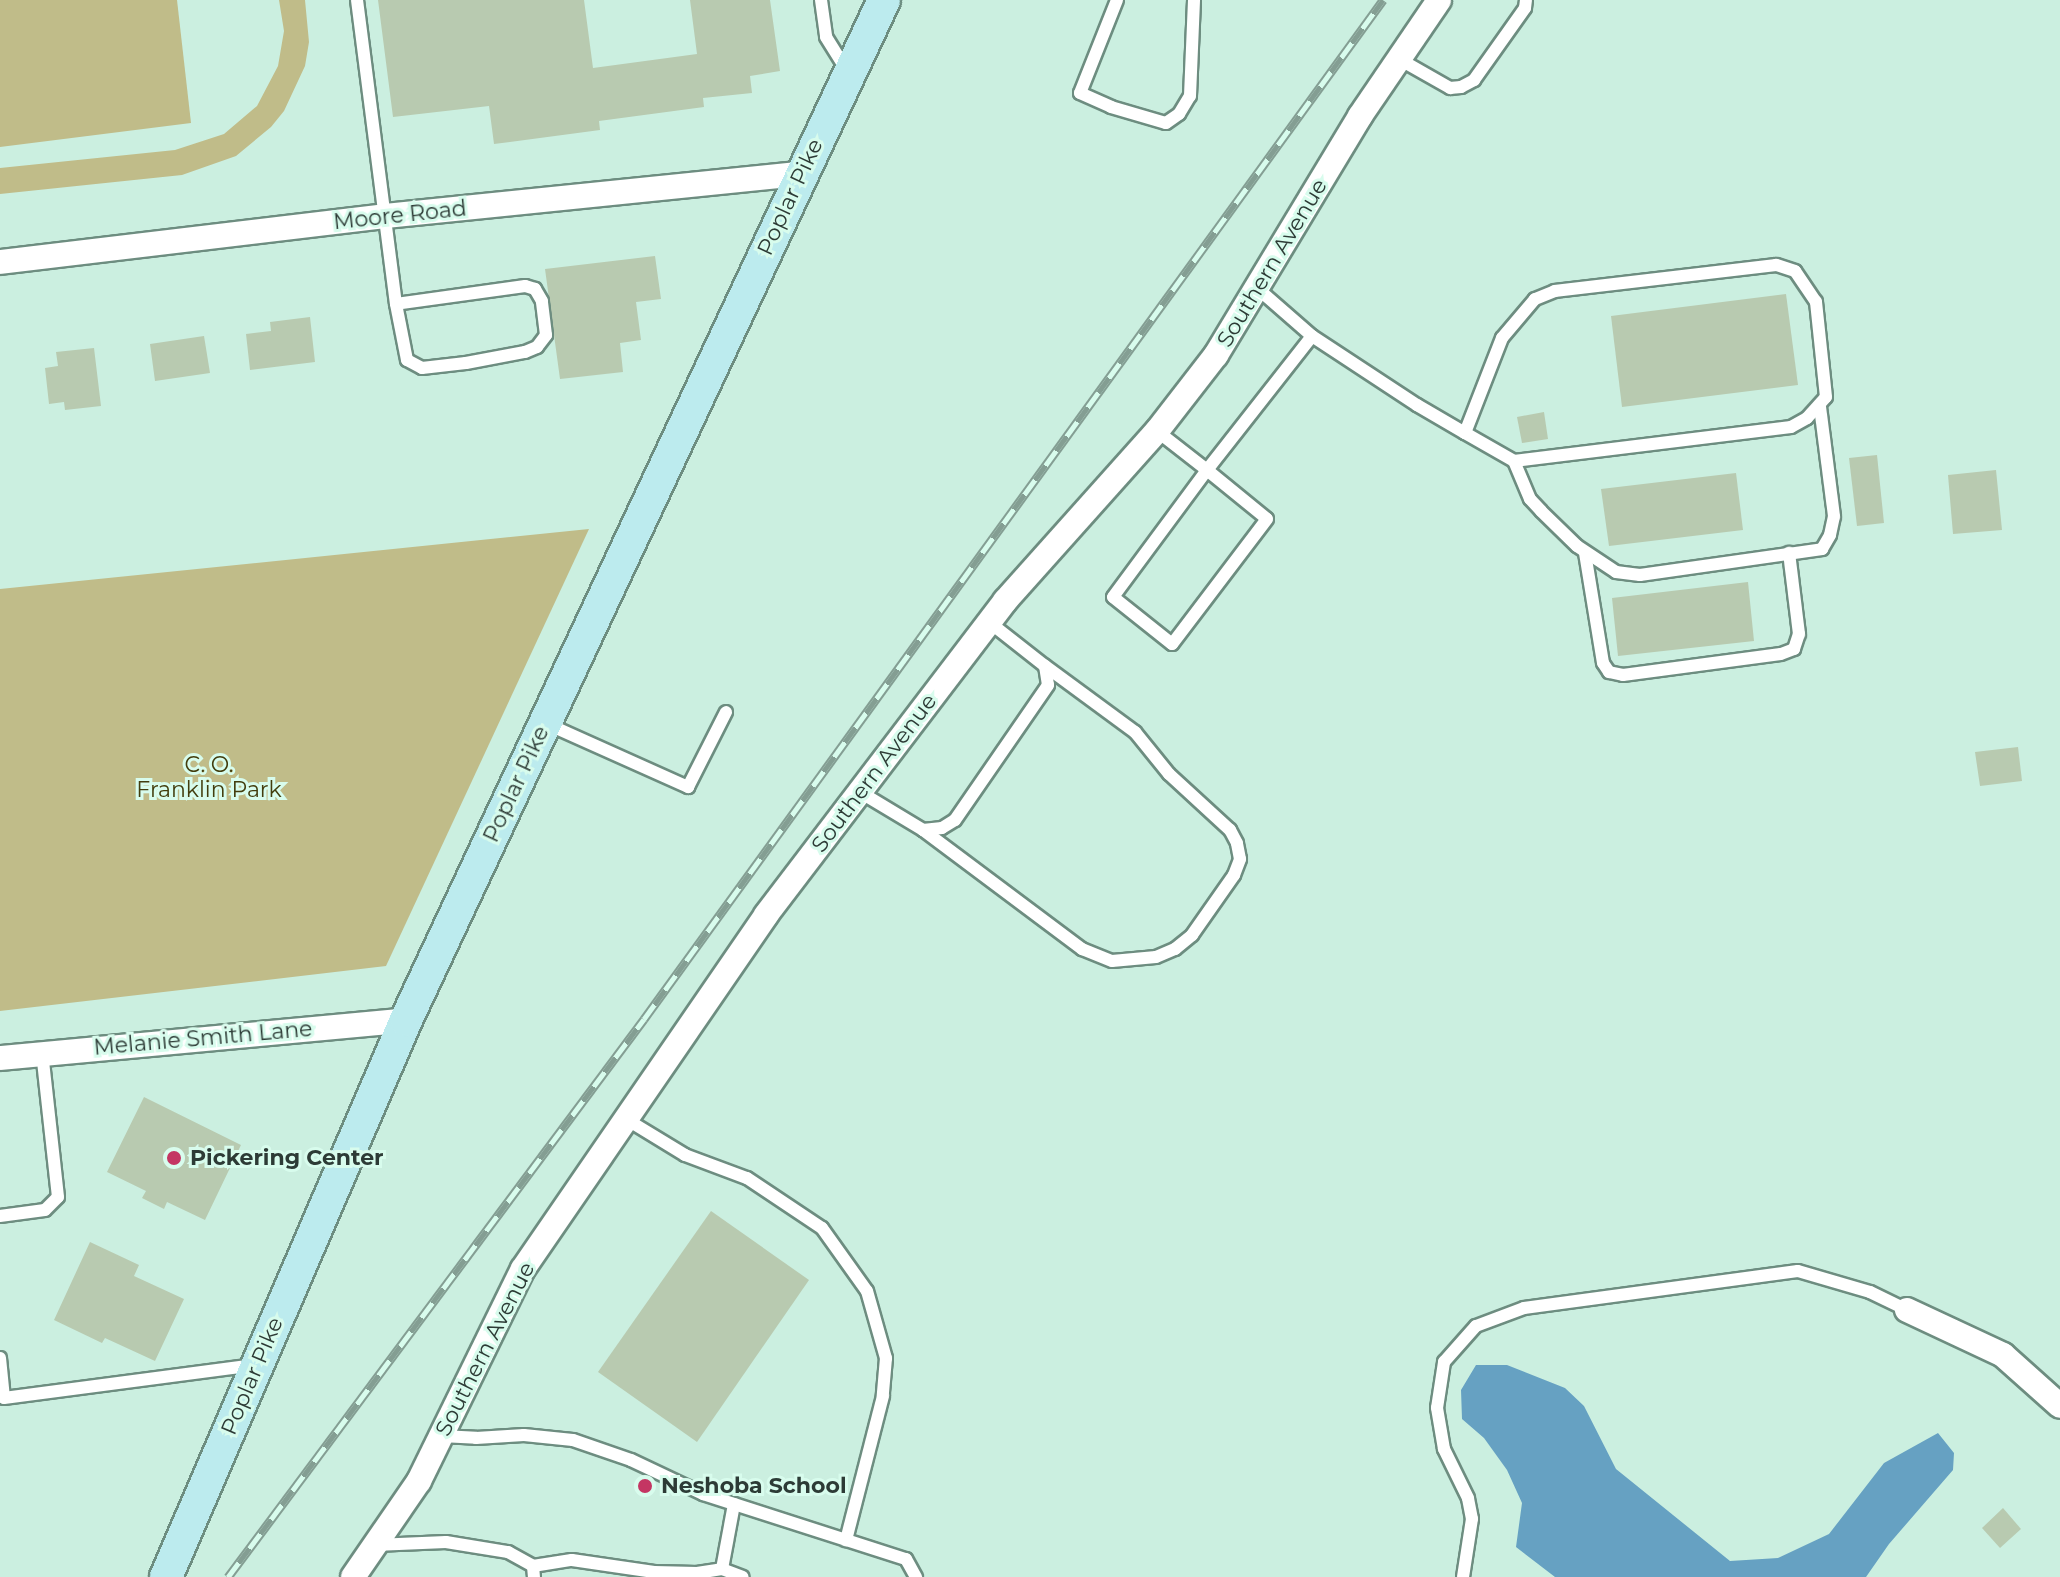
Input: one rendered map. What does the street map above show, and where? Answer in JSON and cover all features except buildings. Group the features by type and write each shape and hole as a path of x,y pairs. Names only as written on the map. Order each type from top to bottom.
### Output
{"main road":[{"name":"Poplar Pike","path":"166,1577 406,1020 884,0"}],"street":[{"name":"Southern Avenue","path":"353,1577 419,1481 523,1269 766,915 989,622 1157,431 1216,355 1399,59 1439,0"},
{"name":"Moore Road","path":"0,262 385,216 801,174"},
{"name":"Melanie Smith Lane","path":"0,1058 406,1020"},
{"path":"1907,1310 2003,1355 2060,1406"}],"lane":[{"path":"357,0 396,304 407,360 422,368 525,352 537,347 546,335 542,301 535,289 525,286 396,304"},
{"path":"821,0 826,37 849,72"},
{"path":"1117,0 1080,93 1111,107 1166,123 1179,114 1190,96 1194,0"},
{"path":"1399,59 1450,88 1461,87 1474,80 1525,8 1526,0"},
{"path":"1257,288 1312,336 1465,433 1514,461 1791,427 1820,406 1826,397 1816,302 1795,271 1776,265 1574,289 1535,299 1502,338 1465,433"},
{"path":"1157,431 1207,470 1267,519 1172,644 1113,597 1207,470 1312,336"},
{"path":"1514,461 1530,499 1585,553 1616,572 1640,575 1822,549 1830,535 1834,516 1820,406"},
{"path":"1585,553 1603,663 1609,672 1623,675 1781,654 1794,649 1799,634 1789,553"},
{"path":"860,792 923,830 991,884 1082,949 1112,961 1156,957 1175,949 1192,935 1234,875 1240,859 1230,830 1169,774 1135,732 989,622"},
{"path":"923,830 942,828 955,820 1048,685 1045,666"},
{"path":"545,723 688,787 726,712"},
{"path":"0,1216 45,1210 58,1197 42,1053"},
{"path":"626,1119 685,1155 747,1178 822,1228 867,1291 886,1358 883,1396 846,1540"},
{"path":"1463,1577 1472,1519 1468,1498 1444,1449 1438,1395 1444,1362 1476,1326 1524,1308 1798,1271 1870,1292 1907,1310"},
{"path":"0,1358 4,1398 257,1365"},
{"path":"441,1436 476,1438 524,1435 573,1440 734,1504 906,1559 916,1577"},
{"path":"722,1569 734,1504"},
{"path":"375,1545 446,1542 508,1552 533,1572 572,1560 654,1572 697,1573 722,1569 743,1577"}],"green space":[{"path":"0,0 177,0 191,123 0,147"},
{"path":"279,0 305,0 309,42 305,66 284,111 271,127 236,156 182,175 0,194 0,168 175,150 224,134 257,106 278,66 284,31"},
{"name":"C. O. Franklin Park","path":"589,529 386,966 0,1011 0,589"}],"water":[{"path":"1476,1365 1507,1365 1565,1388 1584,1406 1616,1469 1730,1561 1778,1558 1829,1534 1884,1463 1938,1433 1954,1453 1953,1470 1889,1544 1866,1577 1555,1577 1516,1547 1522,1503 1507,1470 1484,1438 1462,1419 1461,1390"}],"railway":[{"path":"228,1577 644,1019 1383,0"}],"place":[{"name":"Pickering Center","path":"174,1158"},
{"name":"Neshoba School","path":"645,1486"}]}
